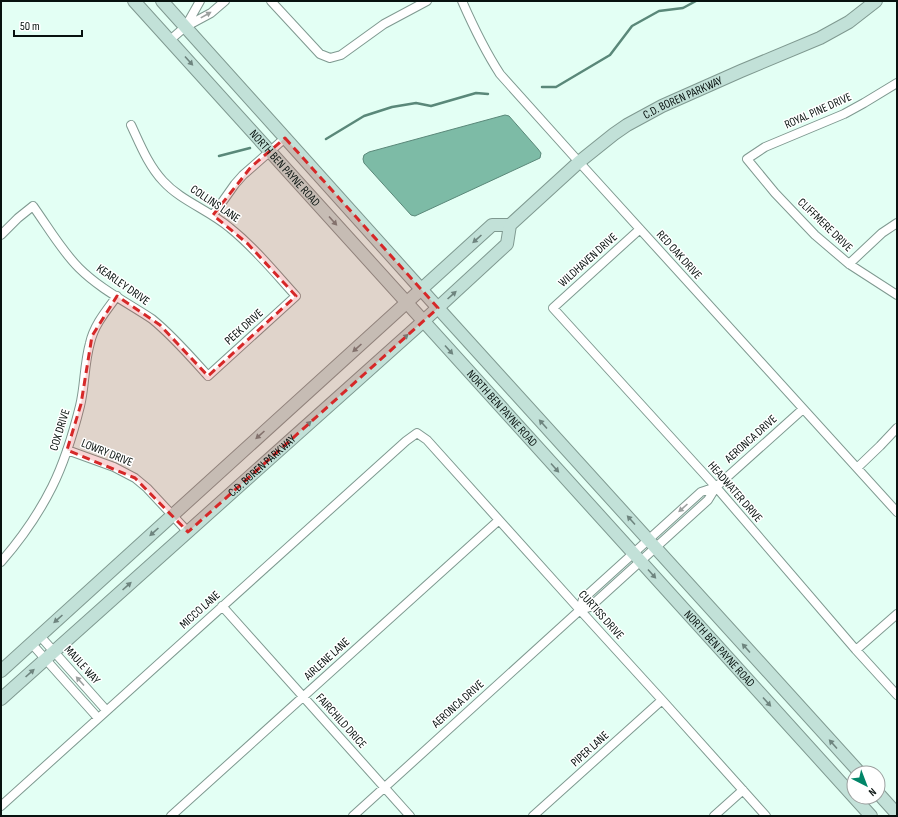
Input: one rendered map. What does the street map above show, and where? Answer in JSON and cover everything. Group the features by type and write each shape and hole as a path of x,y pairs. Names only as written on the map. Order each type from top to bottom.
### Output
{"street":[{"name":"NORTH BEN PAYNE ROAD","path":"134,1 870,816"},
{"name":"NORTH BEN PAYNE ROAD","path":"162,1 421,290 853,765"},
{"path":"185,27 200,1"},
{"path":"170,40 185,27 211,13 225,1"},
{"path":"271,1 320,54 330,58 340,55 384,24 427,1"},
{"name":"RED OAK DRIVE","path":"462,1 480,40 500,74 897,512"},
{"name":"C.D. BOREN PARKWAY","path":"1,699 423,322 507,244 510,225 579,162 614,134 627,125 669,102 820,38 849,22 876,1"},
{"name":"ROYAL PINE DRIVE","path":"747,159 766,147 844,114 897,83"},
{"name":"COLLINS LANE","path":"131,125 147,159 163,181 185,198 213,215 230,228 264,260 296,296"},
{"path":"213,215 243,175 284,138"},
{"name":"CLIFFMERE DRIVE","path":"747,159 775,193 815,235 849,264 897,295"},
{"name":"KEARLEY DRIVE","path":"1,235 33,206 65,252 80,268 95,281 163,328 208,376"},
{"path":"849,264 882,233 897,223"},
{"name":"C.D. BOREN PARKWAY","path":"1,671 492,225 510,225"},
{"name":"WILDHAVEN DRIVE","path":"553,308 640,229"},
{"name":"COX DRIVE","path":"1,562 24,533 46,499 58,474 81,404 88,353 92,336 101,318 117,296"},
{"name":"PEEK DRIVE","path":"208,376 296,296"},
{"name":"HEADWATER DRIVE","path":"553,308 716,488 856,650 897,695"},
{"name":"AERONCA DRIVE","path":"353,816 580,610 583,599 708,500 716,488 803,408"},
{"path":"857,468 897,428"},
{"name":"CURTISS DRIVE","path":"417,433 427,440 766,816"},
{"name":"MICCO LANE","path":"1,806 406,441 417,433"},
{"name":"LOWRY DRIVE","path":"67,450 114,467 135,478 147,488 188,532"},
{"name":"AIRLENE LANE","path":"171,816 499,520"},
{"name":"FAIRCHILD DRICE","path":"222,606 410,816"},
{"path":"856,650 897,614"},
{"name":"MAULE WAY","path":"36,640 106,710"},
{"name":"MAULE WAY","path":"50,655 98,718"},
{"name":"PIPER LANE","path":"533,816 662,700"},
{"path":"714,816 743,790"},
{"path":"886,802 897,814"}],"highlighted area":[{"path":"285,138 438,308 188,532 135,478 67,450 81,404 92,336 117,296 160,325 208,376 296,296 248,244 213,215 251,167"}],"shaded area":[{"path":"505,115 509,116 538,149 541,153 540,158 415,216 411,215 364,163 364,155 369,152"}],"waterway":[{"path":"542,87 556,87 610,55 632,26 659,11 683,8 696,1"},
{"path":"326,139 364,116 392,107 416,103 431,106 476,93 488,94"},
{"path":"219,156 250,148"}]}
